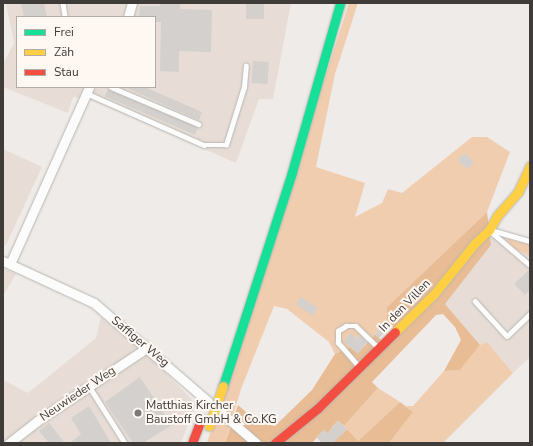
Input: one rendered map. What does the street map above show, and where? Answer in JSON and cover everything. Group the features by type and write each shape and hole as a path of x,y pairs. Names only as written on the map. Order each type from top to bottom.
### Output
{"main road":[{"path":"205,437 292,172 340,3"},
{"path":"219,365 283,167 319,40"},
{"name":"In den Villen","path":"274,443 318,408 361,368 434,294 475,243 489,230 497,216 518,192 530,166"},
{"path":"192,443 210,393"}],"street":[{"path":"128,16 132,3"},
{"path":"6,263 88,90"},
{"name":"Saffiger Weg","path":"6,263 94,303 148,347 256,443"},
{"name":"Neuwieder Weg","path":"9,443 89,386 148,347"}],"lane":[{"path":"63,3 65,16"},
{"path":"88,90 204,145 226,145 244,87 246,66"},
{"path":"113,88 198,124"},
{"path":"489,230 530,241"},
{"path":"489,230 530,265"},
{"path":"475,302 507,336 530,314"},
{"path":"361,368 338,343 338,331 346,326 356,326 380,350"},
{"path":"89,386 125,443"}],"shaded area":[{"path":"6,3 291,3 273,99 259,99 236,163 92,100 73,97 68,113 3,87 3,64 14,43"},
{"path":"349,3 358,3 335,74 316,167 365,183 355,217 382,203 388,189 402,193 472,137 487,137 510,152 487,212 387,307 387,321 368,341 360,335 350,347 335,354 329,342 287,309 274,306 241,389 225,443 207,443"},
{"path":"3,149 42,167 6,245 3,244"},
{"path":"487,212 491,245 445,304 480,345 460,370 444,371 461,340 455,327 443,314 436,315 372,382 378,388 344,426 338,421 332,427 341,435 347,429 358,441 400,402 413,412 389,443 333,443 335,441 324,430 312,443 225,443 238,405 257,422 275,426 312,390 335,354 350,347 358,353 375,334 383,342 395,329 387,321 387,307"},
{"path":"490,238 506,238 512,247 530,256 530,357 513,373 487,342 480,345 445,304 491,245"},
{"path":"506,238 530,245 530,256 512,247"},
{"path":"3,268 16,274 3,296"},
{"path":"101,317 151,357 196,404 181,443 3,443 3,380 28,393 96,338"},
{"path":"487,342 513,373 443,443 389,443 413,412 406,406 413,406 444,371 460,370 480,345"},
{"path":"378,388 400,402 358,441 344,426"}],"building":[{"path":"21,3 44,3 47,16 24,16"},
{"path":"160,3 180,3 180,9 212,10 211,52 179,51 179,72 160,71 161,22 156,22 156,16 139,16 140,6 160,6"},
{"path":"246,3 264,3 264,19 246,19"},
{"path":"253,61 269,62 267,84 251,83"},
{"path":"127,88 147,88 202,112 199,120"},
{"path":"108,89 198,127 195,135 105,96"},
{"path":"464,153 474,161 468,169 458,161"},
{"path":"530,269 530,290 525,295 514,284"},
{"path":"301,297 318,308 313,315 296,305"},
{"path":"387,321 391,326 379,338 375,334"},
{"path":"351,333 357,339 360,335 367,342 358,354 344,341"},
{"name":"Matthias Kircher Baustoff GmbH & Co.KG","path":"140,377 172,425 143,443 133,443 105,402"},
{"path":"89,406 111,443 70,443 81,434 71,418"},
{"path":"338,421 347,429 333,443 322,443 316,437 324,430 327,433"},
{"path":"49,423 65,443 49,443 39,431"}],"traffic: fast":[{"path":"223,386 292,172 340,3"}],"traffic: slow":[{"path":"395,332 434,294 475,243 489,230 497,216 518,192 530,166"},
{"path":"209,426 223,386"}],"traffic: jam":[{"path":"275,443 318,408 395,332"},
{"path":"192,443 201,419"}],"place":[{"name":"Matthias Kircher Baustoff GmbH & Co.KG","path":"138,413"}]}
